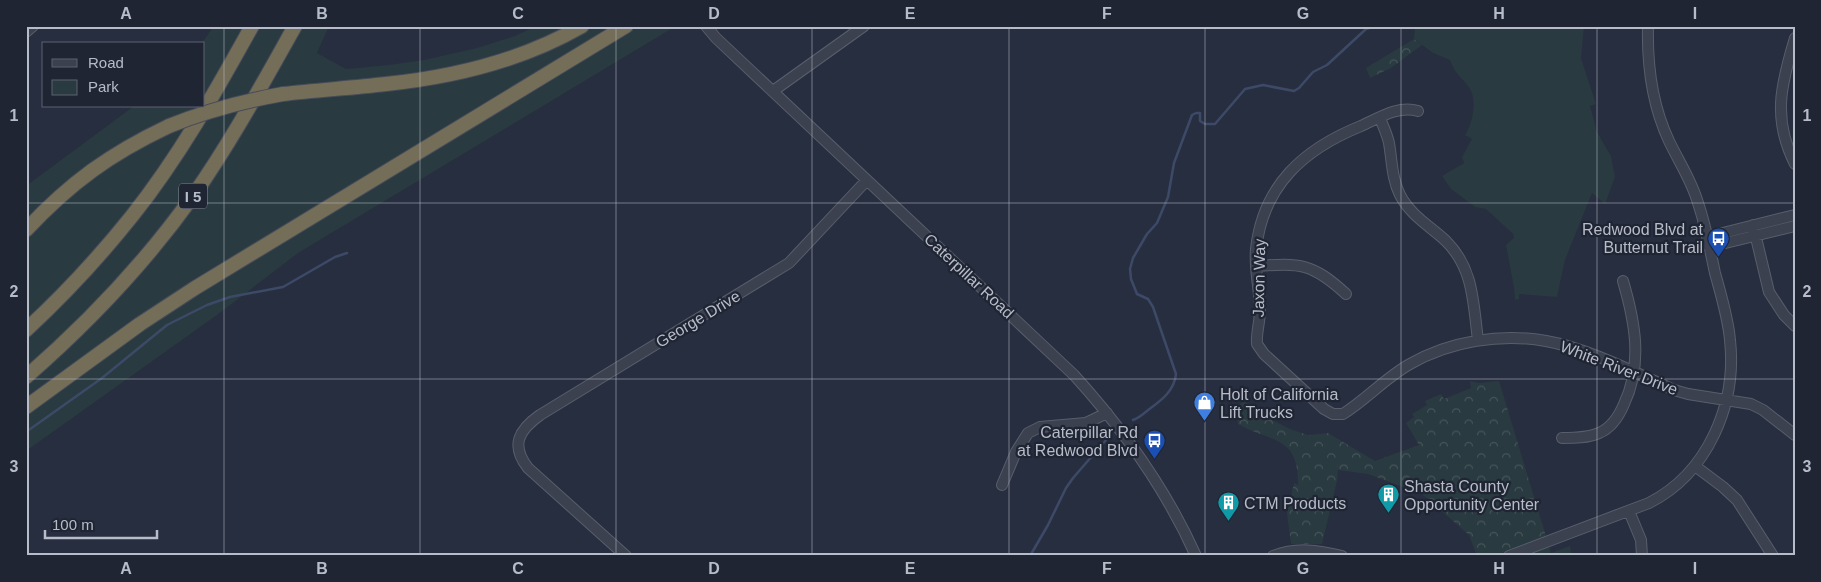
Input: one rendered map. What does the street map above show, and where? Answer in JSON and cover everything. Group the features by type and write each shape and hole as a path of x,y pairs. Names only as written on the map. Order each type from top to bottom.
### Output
{"highway":[{"name":"I 5","path":"205,106 252,26"},
{"name":"I 5","path":"26,378 64,345 95,313 141,262 192,197 240,121 295,26"},
{"path":"26,230 47,208 89,172 144,138 209,111 233,104 284,94 388,84 482,67 560,38 582,26"},
{"path":"26,407 140,324 195,288 626,26"},
{"name":"I 5","path":"26,330 46,312 102,252 133,215 179,151 204,108"}],"street":[{"path":"26,32 33,26"},
{"name":"Caterpillar Road","path":"706,26 716,38 1054,356 1107,413 1157,483 1196,556"},
{"path":"773,91 864,26"},
{"path":"1508,556 1629,511 1664,495 1680,483 1695,466 1721,421 1731,374 1730,341 1708,242 1694,190 1668,139 1655,104 1648,58 1648,26"},
{"path":"1795,38 1784,77 1780,115 1785,141 1795,164"},
{"name":"Jaxon Way","path":"1333,414 1320,406 1259,349 1257,340 1260,310 1256,249 1262,222 1276,189 1298,162 1326,142 1402,108 1418,110"},
{"path":"1380,118 1388,141 1394,176 1400,196 1410,211 1455,251 1465,266 1471,290 1478,340"},
{"name":"George Drive","path":"626,556 528,468 518,451 521,432 540,414 789,263 867,180"},
{"path":"1754,231 1795,215"},
{"path":"1708,242 1754,231 1795,226"},
{"path":"1754,231 1769,292 1795,326"},
{"path":"1256,266 1289,264 1306,266 1325,276 1346,294"},
{"path":"1562,438 1590,436 1600,433 1610,426 1618,416 1631,388 1635,372 1634,332 1631,307 1623,281"},
{"name":"White River Drive","path":"1333,414 1343,414 1384,381 1417,360 1459,344 1478,340 1512,338 1551,342 1578,349 1674,390 1757,406 1795,435"},
{"path":"1002,485 1016,452 1028,433 1040,427 1086,423 1107,413"},
{"path":"1695,466 1731,494 1772,556"},
{"path":"1629,511 1641,540 1642,556"},
{"path":"1273,556 1299,549 1342,556"}],"green space":[{"path":"214,26 329,26 317,53 346,69 424,60 477,48 515,36 536,26 676,26 298,253 217,315 26,451 26,186 131,108 205,108 205,42 202,42"},
{"path":"1415,26 1584,26 1581,58 1596,104 1590,106 1597,132 1611,156 1615,177 1605,204 1592,193 1565,260 1557,297 1519,294 1519,299 1515,300 1506,245 1514,238 1513,234 1486,209 1475,207 1451,189 1442,176 1464,163 1462,157 1472,139 1465,135 1472,117 1473,97 1468,86 1456,72 1450,60 1433,53 1414,39"},
{"path":"1414,39 1422,45 1391,68 1370,78 1366,68"},
{"path":"1470,381 1479,383 1499,381 1551,553 1570,546 1571,556 1477,556 1469,535 1422,494 1368,474 1338,470 1322,544 1291,544 1287,513 1294,483 1298,485 1294,457 1281,443 1238,424 1237,409 1243,400 1266,417 1290,429 1308,435 1328,433 1375,461 1419,445 1406,423 1414,417 1412,414 1427,405 1425,401 1441,394 1444,399 1471,388"}],"waterway":[{"path":"1133,420 1166,396 1175,380 1176,374 1153,307 1148,299 1137,294 1131,279 1130,269 1133,258 1147,234 1157,223 1168,197 1174,163 1192,115 1200,113 1200,121 1205,124 1215,124 1245,89 1263,85 1294,91 1313,72 1327,65 1366,29 1376,26"},
{"path":"26,432 102,378 167,325 207,305 230,297 283,287 335,257 347,253"},
{"path":"1030,556 1066,488 1106,440"}],"place":[{"name":"Redwood Blvd at Butternut Trail","path":"1719,257"},
{"name":"Holt of California Lift Trucks","path":"1204,422"},
{"name":"Caterpillar Rd at Redwood Blvd","path":"1154,460"},
{"name":"Shasta County Opportunity Center","path":"1388,514"},
{"name":"CTM Products","path":"1228,522"}]}
